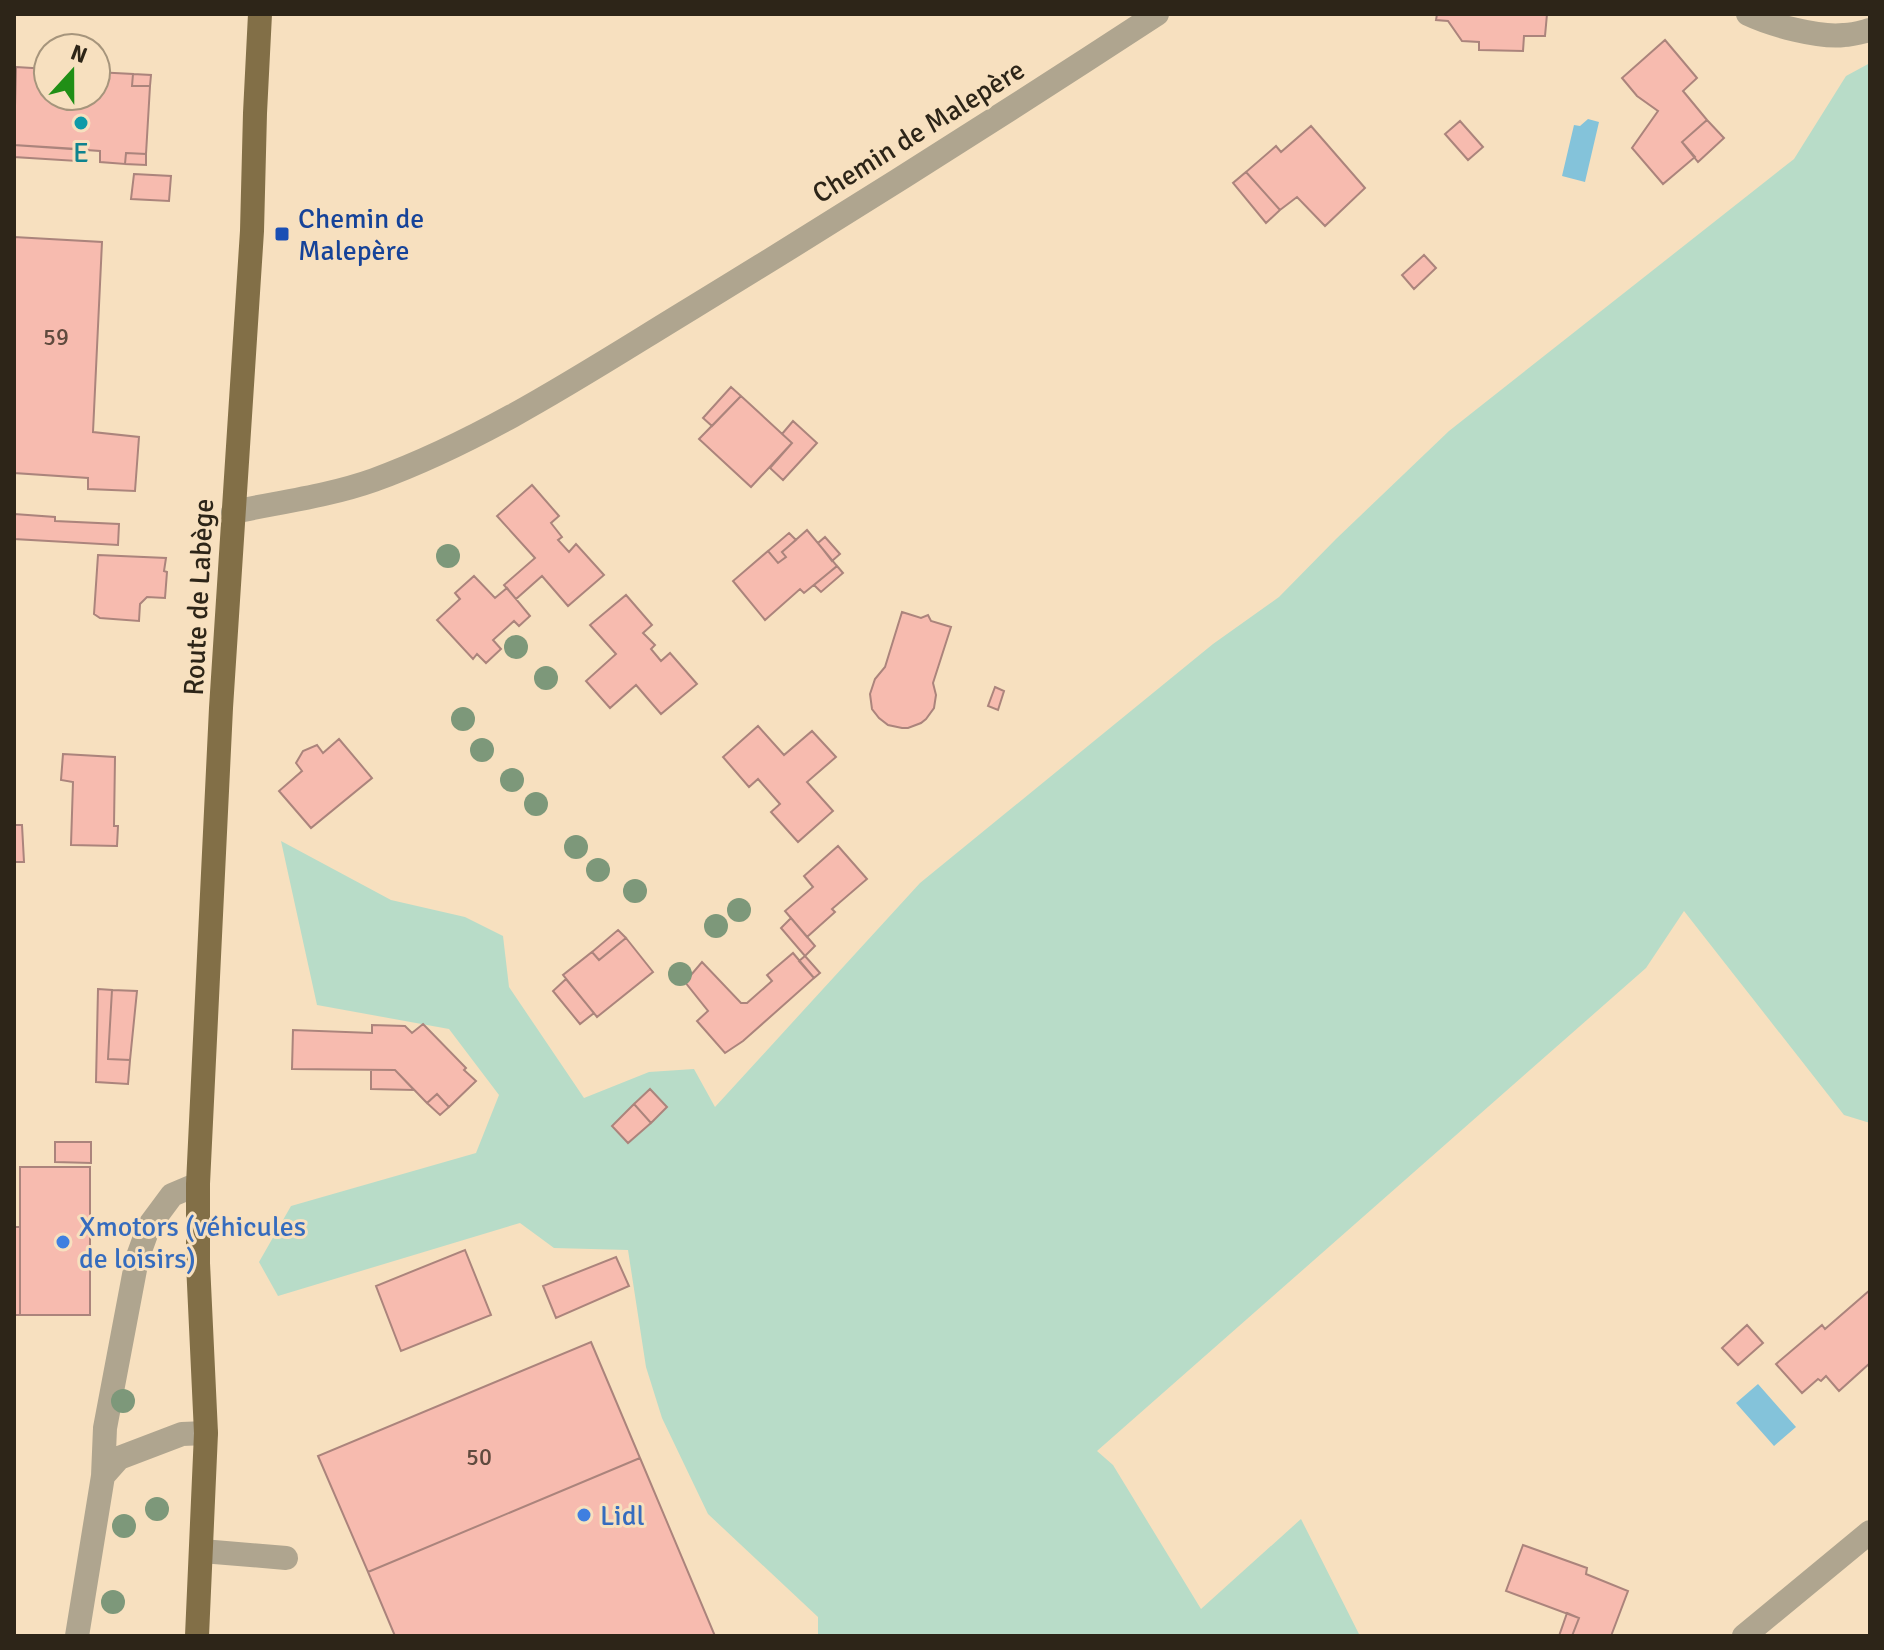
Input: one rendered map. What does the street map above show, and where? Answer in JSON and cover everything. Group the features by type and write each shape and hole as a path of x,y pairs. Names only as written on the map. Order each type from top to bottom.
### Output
{"main road":[{"name":"Route de Labège","path":"197,1636 206,1433 198,1263 198,1184 221,708 252,231 260,14"}],"street":[{"name":"Chemin de Malepère","path":"233,512 371,481 426,459 510,416 653,332 925,164 1157,14"},
{"path":"1748,14 1804,32 1842,36 1870,30"},
{"path":"77,1636 103,1476 105,1428 137,1259 149,1226 172,1195 198,1184"},
{"path":"103,1476 119,1458 182,1434 206,1433"},
{"path":"1744,1636 1870,1532"},
{"path":"202,1551 286,1558"}],"green space":[{"path":"1870,63 1870,1123 1844,1115 1684,911 1646,968 1097,1451 1113,1465 1201,1609 1301,1519 1360,1636 818,1636 818,1617 708,1514 662,1418 646,1367 628,1250 554,1248 520,1223 278,1296 259,1262 291,1206 476,1153 499,1095 449,1029 317,1005 281,841 391,900 465,917 503,936 509,987 584,1098 649,1072 694,1069 715,1107 920,883 1213,644 1279,597 1449,431 1794,159 1846,76"}],"water":[{"path":"1588,119 1599,122 1585,182 1562,176 1574,125 1580,126"},
{"path":"1758,1384 1796,1427 1774,1446 1736,1403"}],"building":[{"path":"1437,14 1547,14 1545,36 1524,36 1523,51 1479,50 1479,42 1462,41 1448,21 1436,20"},
{"path":"1665,40 1697,78 1683,91 1707,120 1682,142 1695,157 1663,184 1632,148 1658,111 1637,96 1622,78"},
{"name":"E","path":"16,67 32,68 32,112 112,112 112,73 133,74 132,86 150,86 146,154 126,153 125,164 100,162 100,151 14,145"},
{"path":"133,74 151,75 150,86 132,86"},
{"path":"1707,120 1724,138 1698,162 1682,142"},
{"path":"1460,121 1483,147 1468,160 1445,134"},
{"path":"1311,126 1365,188 1325,226 1297,197 1280,210 1246,172 1276,146 1281,152"},
{"path":"14,145 77,149 77,161 14,157"},
{"path":"126,153 146,154 146,165 125,164"},
{"path":"1246,172 1280,210 1266,223 1233,183"},
{"path":"134,174 171,176 169,201 131,199"},
{"path":"14,237 102,242 93,432 139,437 135,491 88,489 88,478 14,473"},
{"path":"1424,255 1436,268 1414,289 1402,275"},
{"path":"731,387 741,396 712,426 703,418"},
{"path":"741,396 792,443 751,487 699,439"},
{"path":"793,421 817,443 783,480 770,468 792,443 782,434"},
{"path":"532,485 559,516 551,523 562,537 558,540 569,552 576,544 604,575 568,606 542,576 516,599 504,585 535,558 497,516"},
{"path":"14,514 55,517 55,521 119,524 118,545 14,539"},
{"path":"807,530 837,566 804,593 800,589 765,620 733,581 768,551 778,563 786,557 782,552"},
{"path":"789,533 796,540 782,552 786,557 778,563 768,551"},
{"path":"825,537 840,554 832,561 818,543"},
{"path":"98,555 166,558 165,598 147,597 140,604 139,621 100,618 94,614"},
{"path":"837,566 843,573 821,592 814,585"},
{"path":"474,576 495,598 507,588 530,616 519,626 514,621 493,640 501,649 486,663 477,654 473,659 437,620 460,599 455,593"},
{"path":"626,595 652,625 643,633 655,645 651,649 661,661 670,653 697,684 661,714 636,685 610,708 586,681 616,654 590,625"},
{"path":"902,612 921,618 928,615 931,621 951,627 933,683 936,695 934,708 921,723 908,728 888,725 879,718 872,709 870,694 875,679 885,667"},
{"path":"995,687 1004,691 998,710 988,706"},
{"path":"758,726 784,755 812,731 836,757 807,782 833,811 798,842 771,812 780,804 758,779 749,787 723,757"},
{"path":"339,739 372,778 311,828 279,791 302,771 296,763 303,751 317,745 323,753"},
{"path":"63,754 115,757 114,826 118,826 117,846 71,845 73,782 61,780"},
{"path":"14,825 22,825 24,862 14,862"},
{"path":"838,846 867,879 832,909 835,912 807,937 785,911 813,887 804,876"},
{"path":"791,918 815,946 805,956 781,928"},
{"path":"618,930 626,938 599,960 592,952"},
{"path":"626,938 653,972 597,1017 563,975 592,952 599,960"},
{"path":"793,953 814,978 743,1041 725,1053 697,1021 708,1011 685,982 702,962 741,1003 747,1003 772,981 767,975"},
{"path":"805,956 820,973 814,978 799,961"},
{"path":"566,979 594,1013 580,1024 553,991"},
{"path":"98,989 112,990 108,1059 130,1060 128,1084 96,1082"},
{"path":"112,990 137,991 130,1060 108,1059"},
{"path":"423,1024 476,1081 449,1107 437,1094 427,1103 395,1070 292,1069 293,1030 372,1033 372,1025 405,1026 412,1033"},
{"path":"371,1070 395,1070 414,1090 371,1089"},
{"path":"650,1089 667,1107 651,1123 634,1104"},
{"path":"437,1094 449,1107 440,1115 427,1103"},
{"path":"634,1104 651,1123 628,1143 612,1126"},
{"path":"55,1142 91,1142 91,1163 55,1162"},
{"path":"20,1167 90,1167 90,1315 20,1315"},
{"path":"14,1227 20,1227 20,1315 14,1315"},
{"path":"465,1250 491,1315 401,1351 376,1286"},
{"path":"616,1257 629,1286 556,1318 543,1286"},
{"path":"1870,1290 1870,1363 1839,1391 1826,1376 1802,1393 1776,1364 1822,1325 1825,1329"},
{"path":"1747,1325 1763,1343 1738,1365 1722,1348"},
{"path":"591,1342 640,1458 368,1572 318,1456"},
{"name":"Lidl","path":"640,1458 715,1636 395,1636 368,1572"},
{"path":"1523,1545 1587,1568 1586,1574 1628,1591 1611,1636 1572,1636 1579,1618 1506,1591"},
{"path":"1567,1613 1579,1618 1572,1636 1559,1636"}],"place":[{"name":"E","path":"81,123"},
{"name":"Chemin de Malepère","path":"282,234"},
{"name":"Xmotors (véhicules de loisirs)","path":"63,1242"},
{"name":"Lidl","path":"584,1515"}]}
